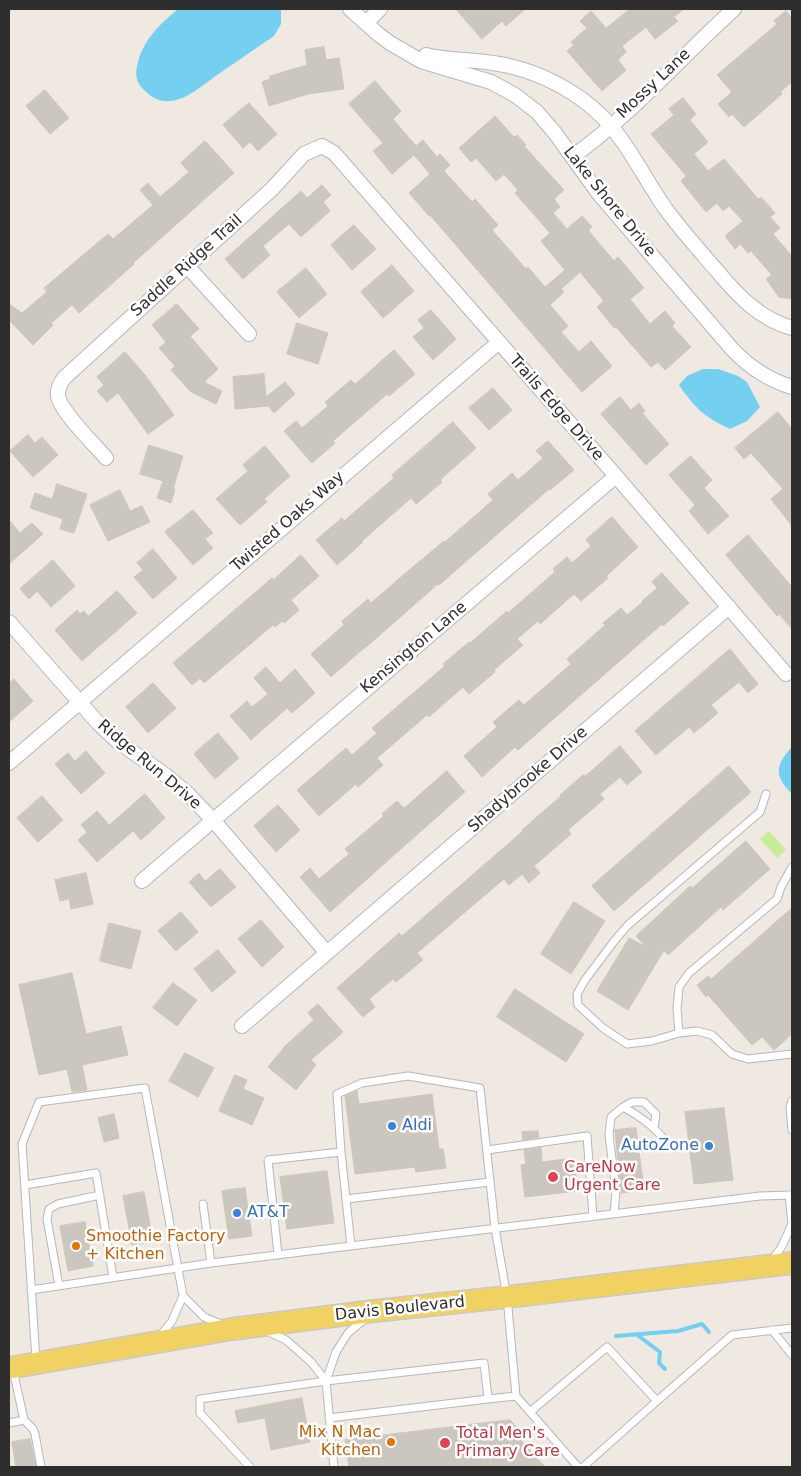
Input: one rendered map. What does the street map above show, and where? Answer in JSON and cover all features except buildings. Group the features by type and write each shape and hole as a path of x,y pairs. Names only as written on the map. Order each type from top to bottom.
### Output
{"main road":[{"name":"Davis Boulevard","path":"11,1368 232,1329 792,1263"}],"street":[{"name":"Lake Shore Drive","path":"350,9 390,43 421,61 491,82 515,95 537,112 616,215 737,354 762,374 792,387"},
{"path":"366,23 380,9"},
{"name":"Mossy Lane","path":"572,157 611,126 734,9"},
{"name":"Lake Shore Drive","path":"403,50 440,58 494,63 526,71 572,92 599,113 611,126 628,148 670,214 734,291 753,309 792,328"},
{"name":"Saddle Ridge Trail","path":"106,458 64,410 58,399 60,384 64,378 272,189 304,154 322,146"},
{"name":"Trails Edge Drive","path":"322,146 334,153 786,674"},
{"path":"187,266 249,334"},
{"name":"Twisted Oaks Way","path":"9,763 498,342"},
{"name":"Kensington Lane","path":"142,881 616,476"},
{"name":"Shadybrooke Drive","path":"242,1026 729,607"},
{"name":"Ridge Run Drive","path":"9,622 98,724 117,741 164,774 188,794 213,820 327,953"}],"lane":[{"path":"766,794 760,812 628,925 591,972 577,994 578,1005 603,1028 627,1044 652,1041 679,1033 697,1031 712,1035 732,1054 748,1059 792,1054"},
{"path":"679,1033 677,1009 679,987 689,973 777,899 792,867"},
{"path":"351,1246 337,1094 362,1082 408,1076 480,1088 495,1228 507,1297 516,1396 578,1467"},
{"path":"36,1363 22,1144 39,1102 145,1088 183,1296 172,1321 154,1342"},
{"path":"614,1214 616,1190 609,1135 611,1117 632,1102 644,1102 656,1114 654,1127"},
{"path":"792,1102 790,1107 792,1130"},
{"path":"623,1107 654,1127 666,1141"},
{"path":"487,1150 586,1136 593,1216"},
{"path":"278,1254 268,1160 341,1152"},
{"path":"25,1185 96,1173 113,1277"},
{"path":"346,1199 490,1182"},
{"path":"59,1286 47,1219 49,1209 58,1204 100,1195"},
{"path":"31,1290 278,1254 760,1196 790,1195 792,1224 782,1246 769,1266"},
{"path":"203,1204 211,1263"},
{"path":"183,1296 204,1317 232,1329"},
{"path":"334,1467 326,1381 334,1355 348,1333 374,1311"},
{"path":"258,1326 286,1340 311,1362 326,1381"},
{"path":"583,1467 732,1335 792,1328"},
{"path":"772,1330 792,1355"},
{"path":"530,1412 607,1347 657,1401"},
{"path":"250,1467 200,1414 200,1398 484,1363 488,1399"},
{"path":"11,1368 24,1420 33,1429 35,1434 41,1467"},
{"path":"329,1418 516,1396"},
{"path":"9,1423 24,1420"}],"green space":[{"path":"769,831 786,850 777,858 760,839"}],"water":[{"path":"178,9 281,9 281,24 274,36 195,91 177,100 163,101 153,97 141,87 136,77 137,66 144,46 149,39 159,26"},
{"path":"703,369 718,369 738,376 747,382 760,407 747,421 730,429 707,416 695,406 679,385 687,376"},
{"path":"792,747 792,794 782,782 779,771 782,759"}],"waterway":[{"path":"616,1336 678,1331 702,1324 709,1332"},
{"path":"636,1334 660,1352 659,1363 665,1369"}],"place":[{"name":"Aldi","path":"392,1126"},
{"name":"AutoZone","path":"709,1146"},
{"name":"CareNow Urgent Care","path":"553,1177"},
{"name":"AT&T","path":"237,1213"},
{"name":"Smoothie Factory + Kitchen","path":"76,1246"},
{"name":"Mix N Mac Kitchen","path":"391,1442"},
{"name":"Total Men's Primary Care","path":"445,1443"}]}
